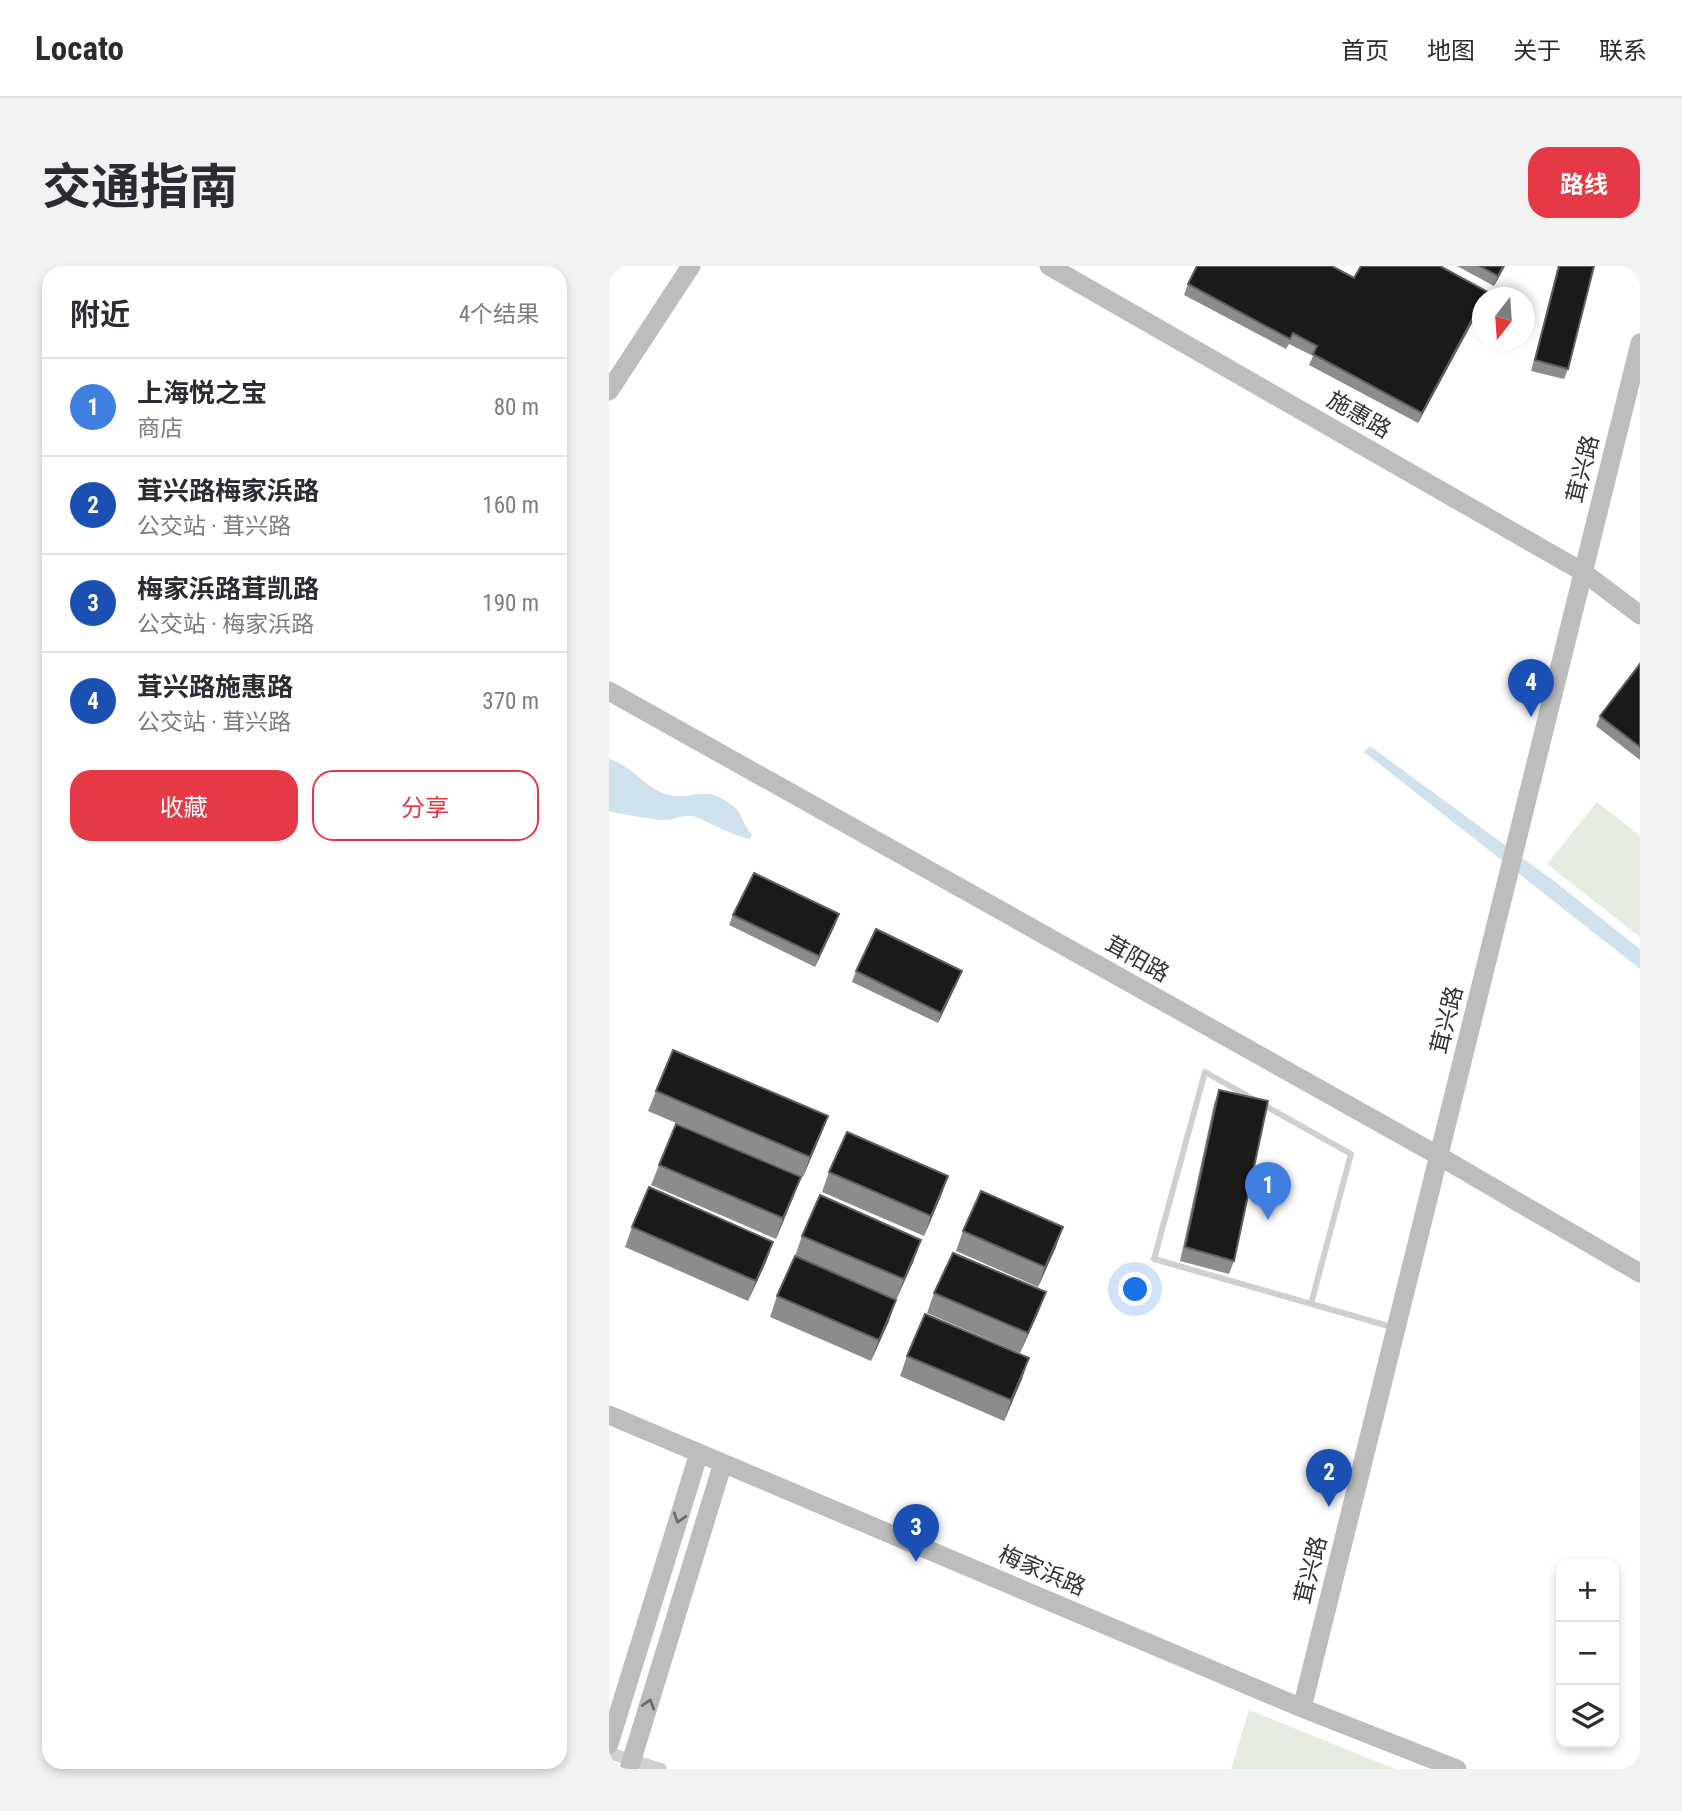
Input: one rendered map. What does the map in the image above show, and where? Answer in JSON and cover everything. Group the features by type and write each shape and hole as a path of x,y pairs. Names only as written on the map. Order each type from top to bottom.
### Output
{"main road":[{"path":"609,391 691,266"},
{"name":"施惠路","path":"1049,266 1583,572 1640,615"},
{"name":"茸兴路","path":"1302,1708 1640,343"},
{"name":"茸阳路","path":"609,691 1439,1156 1640,1273"},
{"name":"梅家浜路","path":"609,1415 1302,1708 1457,1769"},
{"path":"609,1744 699,1452"},
{"path":"630,1764 723,1463"}],"street":[{"path":"609,1753 630,1764 661,1769"}],"lane":[{"path":"1311,1304 1351,1154 1206,1072 1154,1259 1311,1304 1396,1328"}],"shaded area":[{"path":"1597,802 1640,836 1640,937 1547,864"},
{"path":"1249,1710 1395,1769 1231,1769"}],"water":[{"path":"1370,746 1554,881 1640,949 1640,969 1364,752"},
{"path":"609,759 668,795 709,794 725,800 738,811 752,835 750,839 692,816 663,820 609,812"}],"building":[{"path":"1197,266 1332,266 1354,278 1361,266 1440,266 1479,287 1472,287 1472,320 1422,413 1313,354 1317,346 1293,333 1290,339 1188,284"},
{"path":"1480,266 1503,266 1498,276"},
{"path":"1559,266 1594,266 1568,369 1535,360"},
{"path":"1640,664 1640,747 1600,716"},
{"path":"754,873 839,914 819,956 733,915"},
{"path":"876,929 962,971 941,1013 856,971"},
{"path":"673,1050 828,1116 810,1157 656,1091"},
{"path":"1219,1090 1268,1101 1234,1261 1185,1247"},
{"path":"676,1124 801,1177 783,1218 659,1165"},
{"path":"847,1132 948,1176 931,1216 829,1172"},
{"path":"649,1187 773,1242 756,1281 632,1227"},
{"path":"981,1191 1063,1227 1045,1267 963,1231"},
{"path":"820,1195 921,1240 904,1279 802,1236"},
{"path":"953,1253 1046,1292 1028,1333 934,1293"},
{"path":"795,1256 896,1300 879,1340 777,1296"},
{"path":"925,1314 1029,1358 1011,1400 907,1356"}],"place":[{"name":"茸兴路施惠路","path":"1531,717"},
{"name":"上海悦之宝","path":"1268,1220"},
{"name":"茸兴路梅家浜路","path":"1329,1507"},
{"name":"梅家浜路茸凯路","path":"916,1562"}]}
